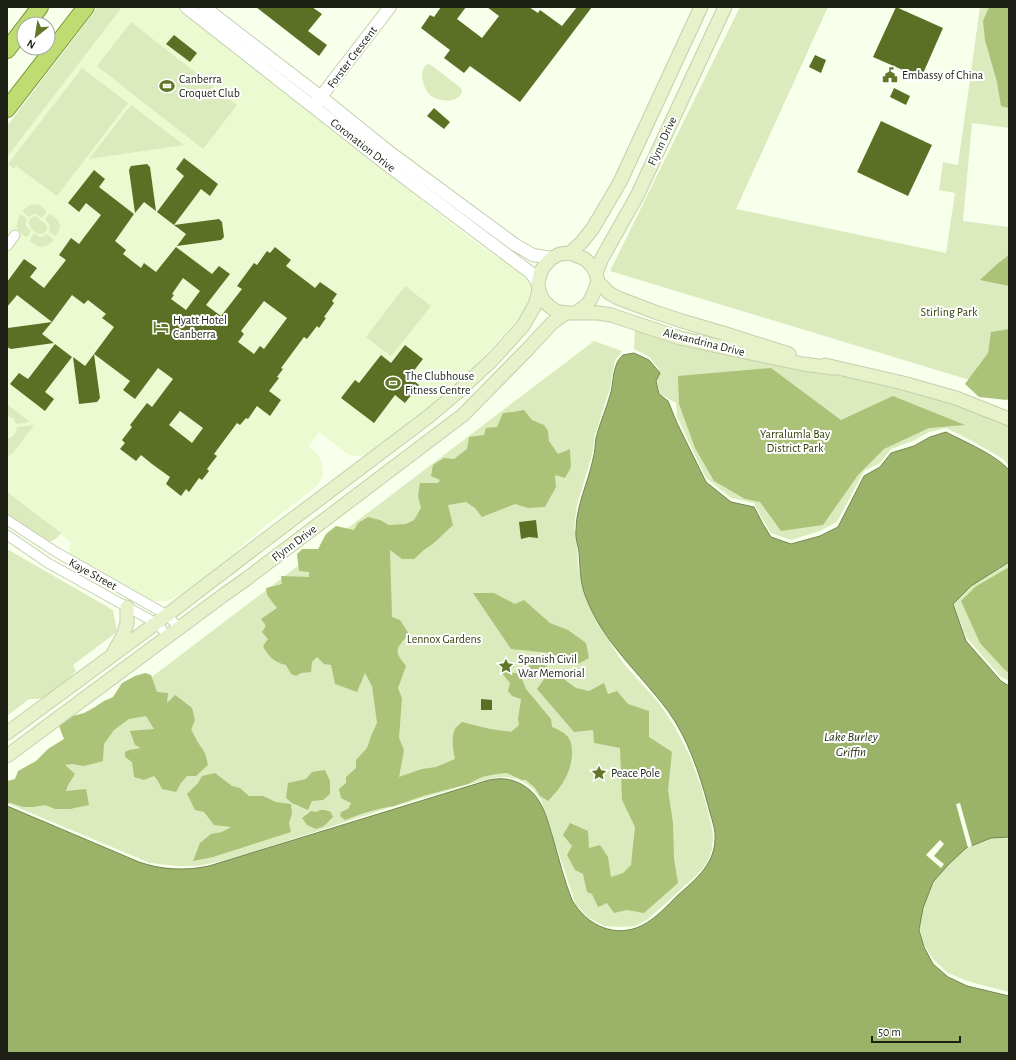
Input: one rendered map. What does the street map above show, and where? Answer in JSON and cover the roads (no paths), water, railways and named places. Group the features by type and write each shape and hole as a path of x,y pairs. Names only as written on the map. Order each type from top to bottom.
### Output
{"highway":[{"path":"33,16 40,7"},
{"path":"7,109 86,7"},
{"path":"7,50 16,38"}],"main road":[{"name":"Flynn Drive","path":"570,253 582,242 593,228 620,182 701,7"},
{"name":"Flynn Drive","path":"597,278 602,258 637,196 725,7"},
{"path":"570,253 585,259 592,266 597,278 592,299 586,306 572,312 556,311 543,300 539,287 541,271 552,258 560,254 570,253"},
{"name":"Alexandrina Drive","path":"597,278 609,293 618,298 682,322 726,334 833,368"},
{"name":"Flynn Drive","path":"7,733 167,615 428,417 492,360 523,326 535,305 539,287"},
{"name":"Flynn Drive","path":"7,756 245,580 463,415 528,350 552,323 572,312"},
{"name":"Alexandrina Drive","path":"572,312 598,312 680,338 903,383 956,398 1009,419"},
{"path":"214,579 225,594"},
{"path":"112,655 123,636 127,623 127,607"}],"street":[{"name":"Coronation Drive","path":"186,7 317,102 388,151 514,244 534,255 552,258"},
{"name":"Coronation Drive","path":"204,7 317,102 381,160 532,273 539,287"},
{"name":"Forster Crescent","path":"317,102 390,7"},
{"path":"7,246 15,235"},
{"name":"Kaye Street","path":"7,520 56,552 167,615 179,628"},
{"name":"Kaye Street","path":"7,535 48,563 156,623 168,636"}],"water":[{"name":"Lake Burley Griffin","path":"634,353 649,360 660,373 656,381 659,394 668,401 706,482 731,502 754,507 771,537 791,544 820,536 838,527 864,476 880,467 891,453 914,446 930,437 946,432 988,454 1009,470 1009,562 971,586 953,604 966,641 1001,681 1009,686 1009,837 991,838 966,848 948,865 933,882 923,908 919,930 924,947 933,964 948,977 967,986 1009,996 1009,1053 7,1053 7,806 139,862 156,867 191,869 209,866 492,779 503,779 515,781 521,784 536,796 544,810 572,900 586,917 603,928 623,931 643,925 661,912 692,883 709,861 715,844 713,823 697,768 687,744 668,711 622,656 601,628 583,590 576,535 578,512 591,468 596,438 611,392 616,366 623,355"}],"place":[{"name":"Embassy of China","path":"890,75"},
{"name":"Canberra Croquet Club","path":"167,86"},
{"name":"Hyatt Hotel Canberra","path":"161,327"},
{"name":"The Clubhouse Fitness Centre","path":"393,383"},
{"name":"Spanish Civil War Memorial","path":"506,666"},
{"name":"Peace Pole","path":"599,773"}],"park label":[{"name":"Stirling Park","path":"949,312"},
{"name":"Yarralumla Bay District Park","path":"795,441"},
{"name":"Lennox Gardens","path":"444,639"}]}
